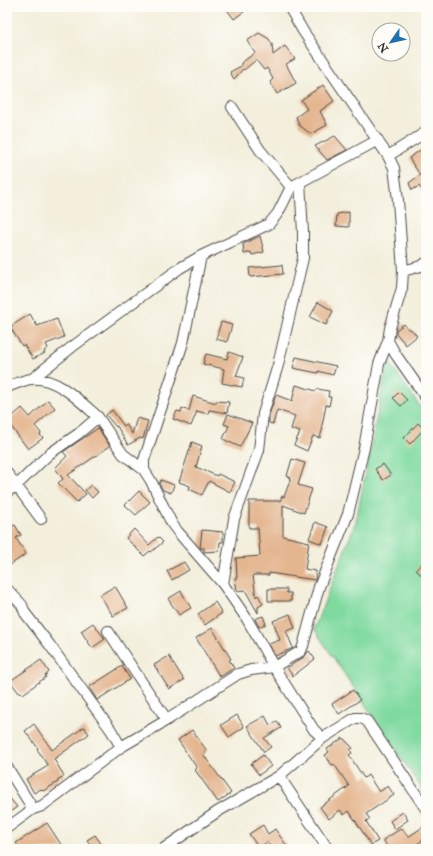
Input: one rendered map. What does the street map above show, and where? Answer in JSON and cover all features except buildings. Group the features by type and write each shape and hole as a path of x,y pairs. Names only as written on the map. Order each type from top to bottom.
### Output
{"street":[{"path":"7,828 33,809 42,806 121,747 168,720 238,674 251,670 274,667 301,651 304,646 319,587 348,514 364,448 379,364 388,341 390,328 402,288 402,271 398,200 394,168 378,140 303,31 289,7"},
{"path":"223,584 234,519 259,450 263,414 278,365 303,258 303,232 296,184 260,150 232,107"},
{"path":"388,156 426,132"},
{"path":"7,387 32,379 72,347 180,268 201,256 269,224 278,213 296,184 378,140"},
{"path":"144,470 144,460 183,343 201,256"},
{"path":"402,271 421,266 426,263"},
{"path":"388,341 396,355 425,393"},
{"path":"32,379 47,380 69,391 98,417 123,454 144,470 172,524 223,584 247,620 274,667 308,720 322,738"},
{"path":"7,492 17,485 49,454 78,434 98,417"},
{"path":"7,473 41,519"},
{"path":"7,589 22,605 25,613 111,730 121,747"},
{"path":"108,631 168,720"},
{"path":"163,849 217,812 279,776 322,738 355,718 361,718 367,721 426,809"},
{"path":"7,766 33,809"},
{"path":"279,776 328,849"}],"green space":[{"path":"388,360 426,415 426,795 314,629 356,521"}]}
